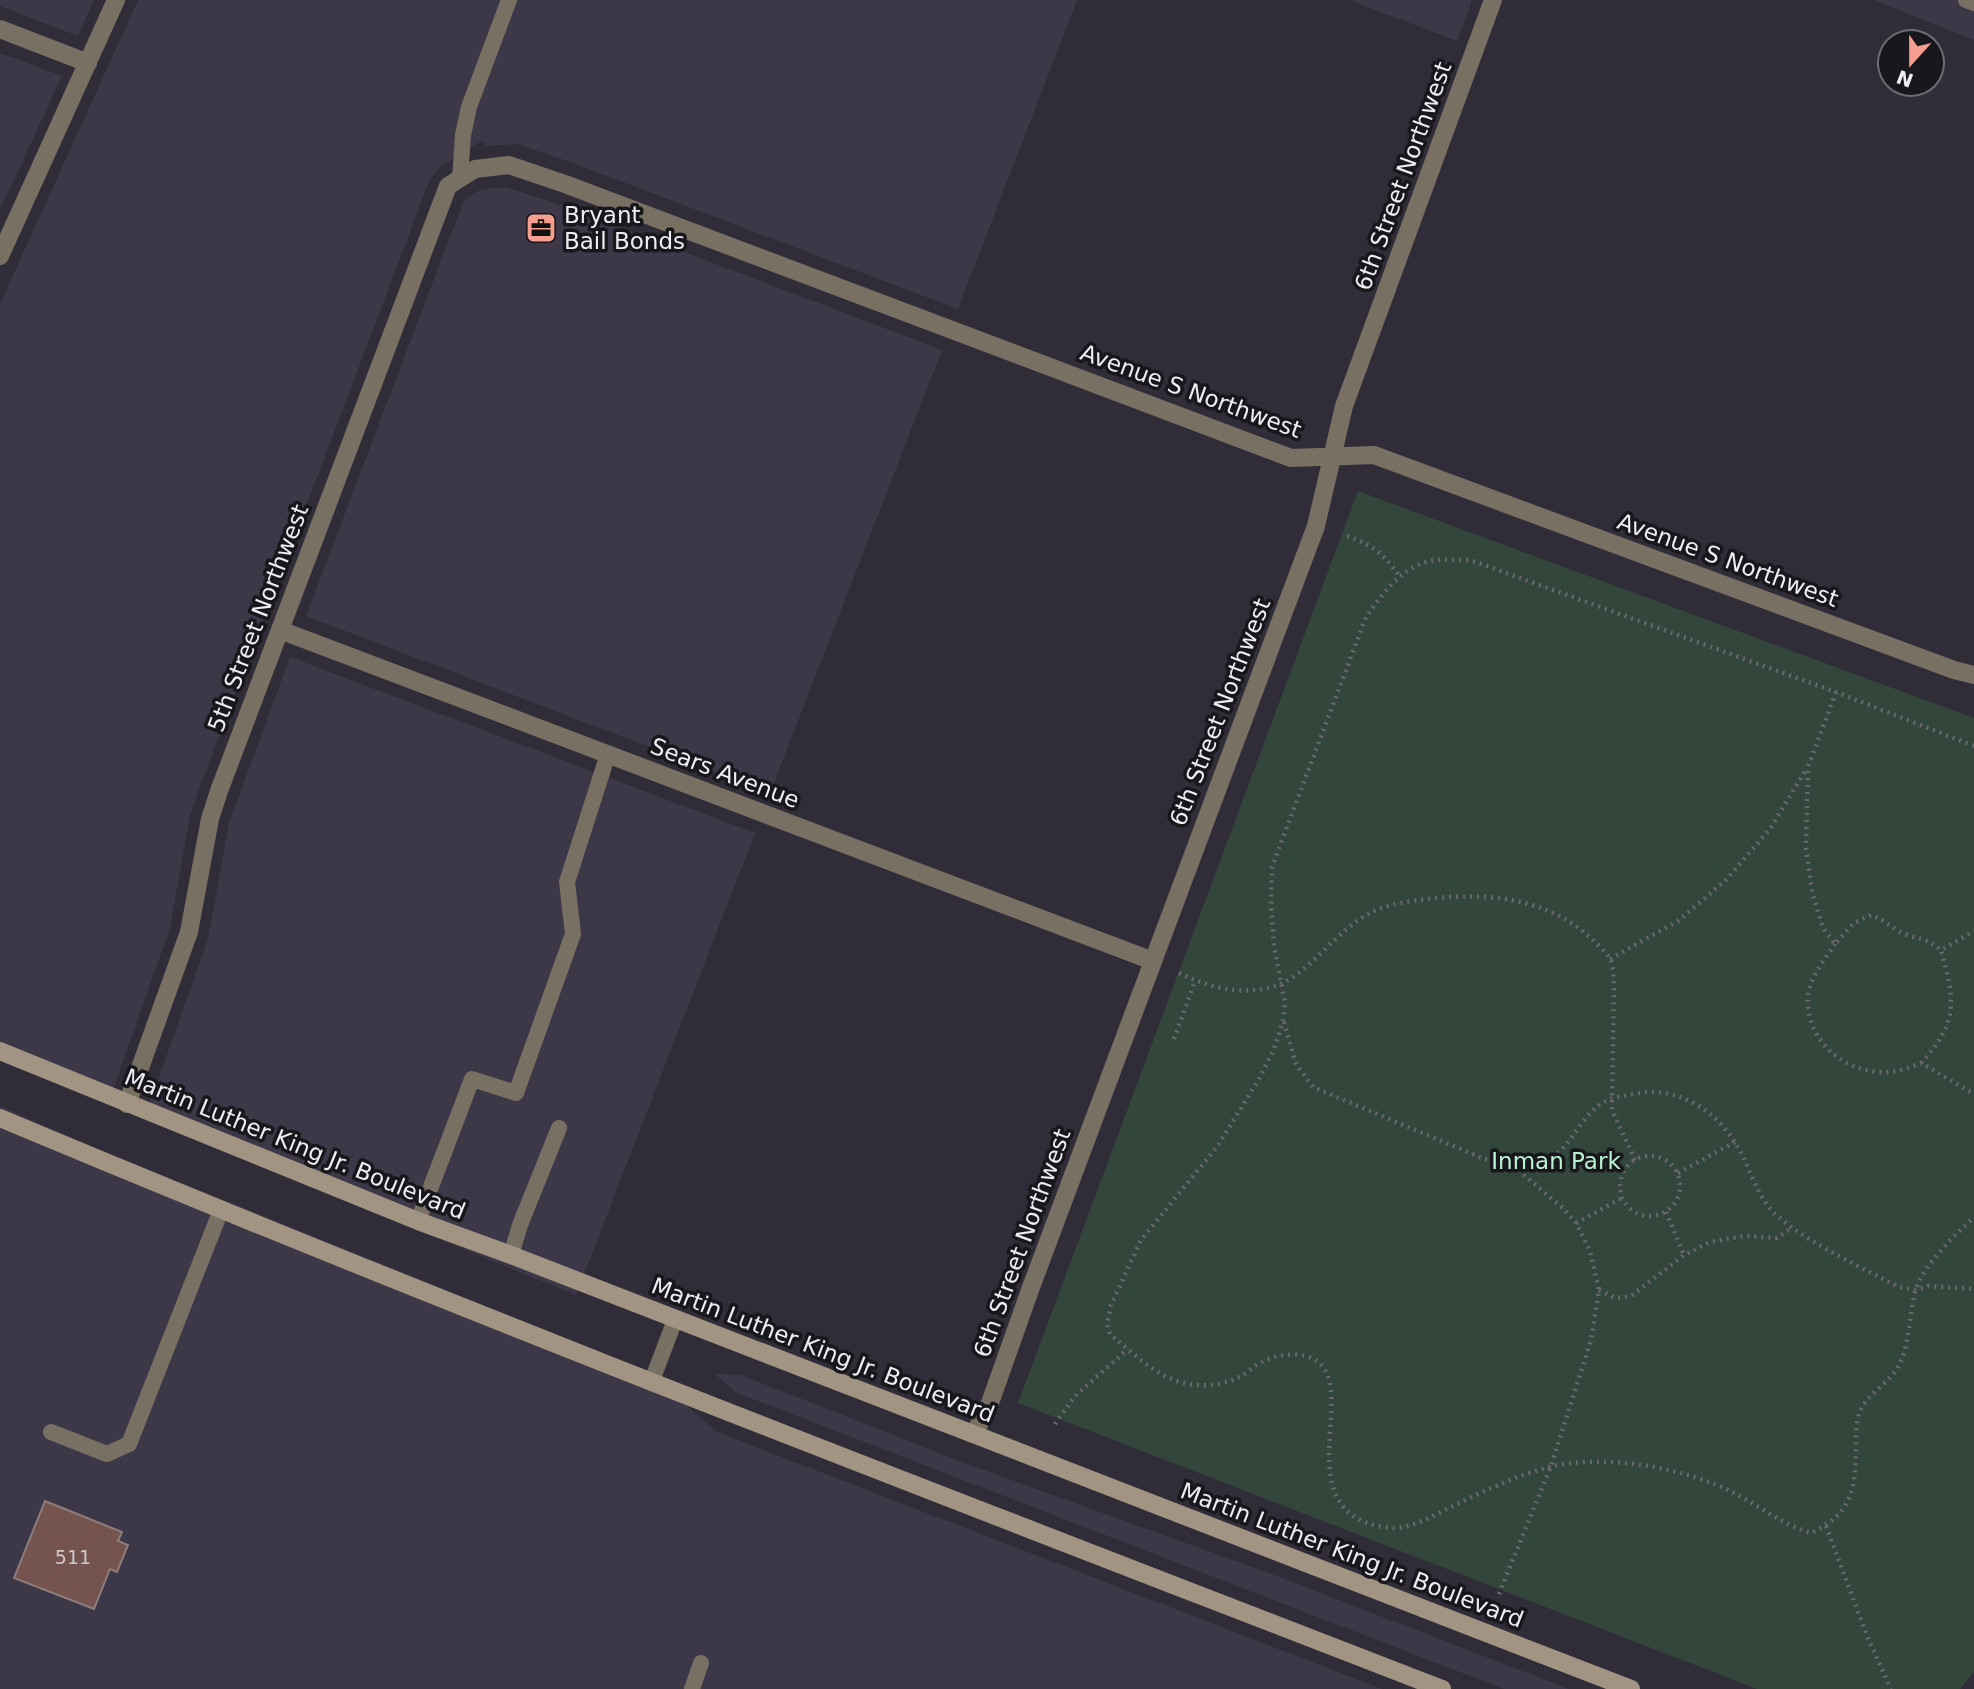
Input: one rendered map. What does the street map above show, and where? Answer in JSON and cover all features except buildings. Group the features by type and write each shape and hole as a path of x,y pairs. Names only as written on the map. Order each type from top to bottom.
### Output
{"main road":[{"name":"Martin Luther King Jr. Boulevard","path":"0,1051 418,1221 1631,1689"},
{"path":"0,1118 651,1383 1442,1689"}],"street":[{"path":"0,256 116,0"},
{"name":"6th Street Northwest","path":"974,1434 990,1403 1317,526 1344,405 1493,0"},
{"path":"0,29 88,63"},
{"name":"Avenue S Northwest","path":"467,174 509,165 1292,458 1374,455 1954,670 1974,675"},
{"name":"5th Street Northwest","path":"127,1104 189,932 216,800 449,186 467,174"},
{"name":"Sears Avenue","path":"280,630 1153,961"}],"lane":[{"path":"467,174 463,135 469,107 509,0"},
{"path":"1966,0 1974,3"},
{"path":"418,1221 472,1079 516,1093 573,934 567,882 608,754"},
{"path":"511,1255 559,1128"},
{"path":"51,1432 107,1454 129,1444 221,1210"},
{"path":"651,1383 675,1320"},
{"path":"692,1689 702,1663"}],"path":[{"path":"1347,536 1370,545 1386,556 1400,577"},
{"path":"1974,746 1836,692 1470,560 1434,560 1412,568 1381,596 1366,617 1272,867 1274,946 1285,1002 1283,1021 1274,1049 1259,1079 1217,1147 1141,1240 1111,1306 1108,1324 1110,1334 1128,1349 1170,1378 1195,1385 1221,1385 1242,1376 1259,1363 1280,1355 1299,1354 1314,1359 1329,1376 1331,1407 1327,1456 1331,1483 1342,1505 1364,1522 1374,1525 1406,1527 1503,1483 1551,1466 1636,1463 1692,1477 1734,1493 1791,1527 1811,1533 1826,1526 1840,1514 1850,1497 1856,1475 1858,1414 1867,1400 1885,1385 1899,1366 1916,1290 1926,1272 1951,1238 1974,1217"},
{"path":"1610,960 1678,920 1725,881 1770,829 1808,767 1836,692"},
{"path":"1808,767 1806,847 1812,892 1823,928 1835,944"},
{"path":"1153,961 1195,981 1220,989 1244,992 1275,987 1298,973 1351,924 1375,911 1415,900 1473,895 1512,900 1544,909 1575,924 1610,960 1614,980 1612,1110 1635,1160"},
{"path":"1871,915 1883,919 1902,933 1928,939 1941,950 1953,1004 1947,1027 1938,1045 1922,1063 1893,1073 1866,1072 1831,1054 1816,1036 1808,997 1813,979 1835,944 1854,923 1871,915"},
{"path":"1941,950 1974,931"},
{"path":"1174,1039 1195,981"},
{"path":"1283,1021 1296,1064 1313,1087 1482,1158 1511,1165 1528,1168 1549,1162 1570,1142 1591,1112 1612,1098 1653,1092 1685,1097 1709,1111 1735,1142 1768,1206 1792,1228 1899,1287 1916,1290 1928,1286 1974,1289"},
{"path":"1922,1063 1974,1094"},
{"path":"1678,1173 1735,1142"},
{"path":"1648,1156 1661,1158 1678,1173 1681,1190 1676,1202 1666,1212 1653,1216 1640,1214 1622,1198 1621,1182 1625,1170 1635,1160 1648,1156"},
{"path":"1499,1594 1551,1466 1591,1340 1599,1290 1590,1251 1576,1223 1563,1208 1511,1165"},
{"path":"1576,1223 1622,1198"},
{"path":"1666,1212 1684,1255"},
{"path":"1599,1290 1615,1298 1632,1296 1684,1255 1710,1242 1744,1236 1777,1238 1792,1228"},
{"path":"1055,1424 1074,1397 1128,1349"},
{"path":"1826,1526 1869,1641 1891,1689"}],"shaded area":[{"path":"0,0 94,0 78,36 0,6"},
{"path":"138,0 1077,0 958,309 517,144 486,146 483,140 439,168 430,179 201,784 190,816 170,928 108,1104 0,1059 0,304"},
{"path":"1349,0 1472,0 1457,41"},
{"path":"1874,0 1974,0 1974,40"},
{"path":"0,53 62,76 0,210"},
{"path":"506,187 558,204 942,350 770,793 306,616 464,200 480,190"},
{"path":"290,657 755,833 576,1295 144,1119 208,939 229,823"},
{"path":"0,1106 93,1147 634,1366 647,1372 717,1432 1382,1689 0,1689"},
{"path":"715,1374 741,1375 959,1461 1274,1575 1569,1689 1504,1689 735,1392"}],"green space":[{"name":"Inman Park","path":"1358,491 1974,718 1974,1672 1960,1689 1757,1689 1018,1403"}],"place":[{"name":"Bryant Bail Bonds","path":"541,228"}]}
